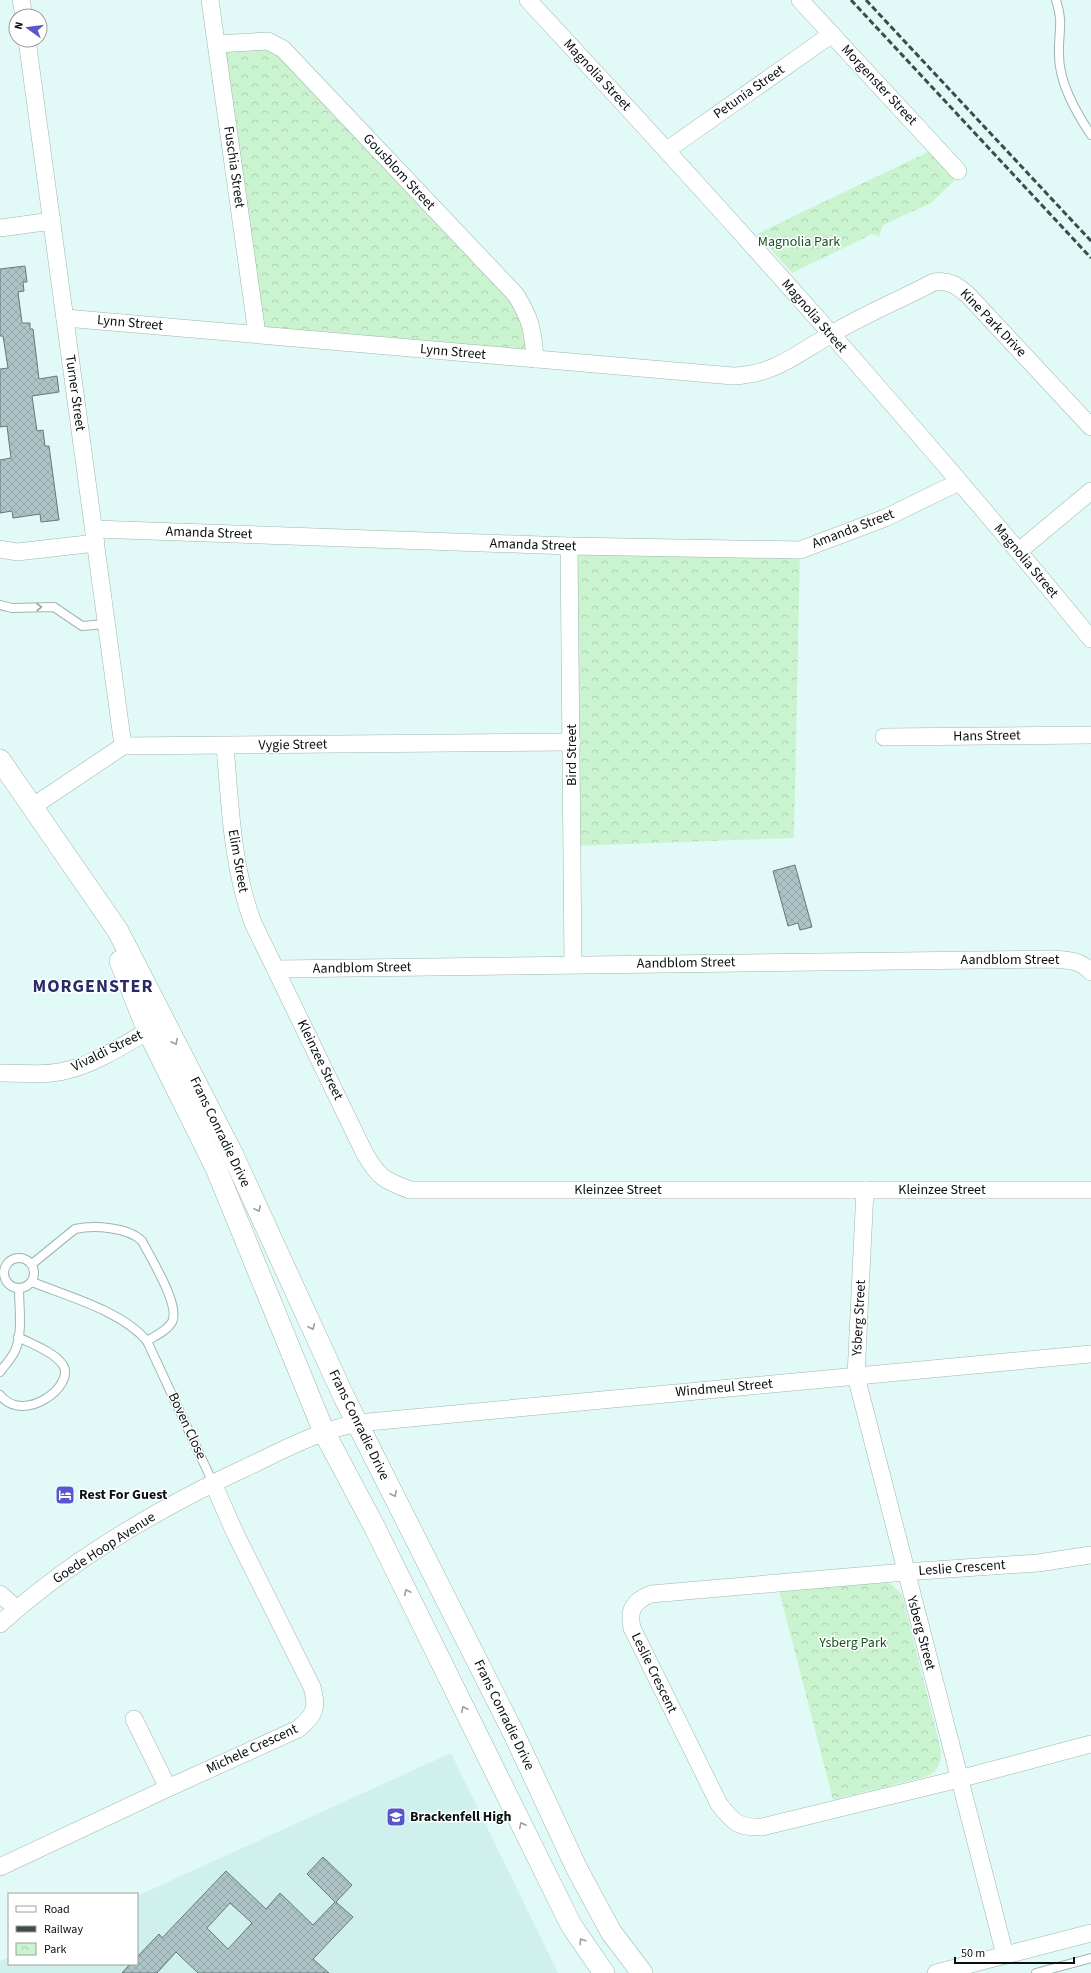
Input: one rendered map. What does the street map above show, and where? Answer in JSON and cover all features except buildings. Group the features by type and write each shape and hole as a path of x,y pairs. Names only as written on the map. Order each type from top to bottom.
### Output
{"street":[{"name":"Fuschia Street","path":"210,0 257,334"},
{"name":"Magnolia Street","path":"528,0 667,150 830,334 1019,551 1091,639"},
{"name":"Morgenster Street","path":"800,0 958,171"},
{"name":"Petunia Street","path":"667,150 832,34"},
{"name":"Gousblom Street","path":"217,44 268,41 283,49 516,295 527,313 532,329 535,359"},
{"name":"Turner Street","path":"28,48 123,746"},
{"path":"0,228 52,221"},
{"name":"Kine Park Drive","path":"830,334 934,282 945,281 968,294 1091,427"},
{"name":"Lynn Street","path":"65,318 732,376 751,375 767,371 802,353 830,334"},
{"name":"Amanda Street","path":"0,549 17,552 95,536 800,550 885,518 959,482"},
{"path":"1019,551 1091,491"},
{"name":"Bird Street","path":"569,546 573,964"},
{"name":"Hans Street","path":"884,737 1091,735"},
{"name":"Vygie Street","path":"123,746 572,742"},
{"path":"32,807 123,746"},
{"name":"Elim Street","path":"225,746 232,820 246,906 252,923 277,969"},
{"name":"Frans Conradie Drive","path":"0,760 118,931 324,1432 378,1535 571,1925 604,1973"},
{"name":"Aandblom Street","path":"277,969 1053,959 1073,960 1085,966 1091,972"},
{"name":"Kleinzee Street","path":"277,969 372,1166 381,1177 410,1190 1091,1190"},
{"name":"Frans Conradie Drive","path":"156,1026 232,1153 358,1423 514,1734 577,1869 611,1932 642,1973"},
{"name":"Vivaldi Street","path":"0,1073 51,1073 68,1070 90,1062 156,1026"},
{"name":"Ysberg Street","path":"865,1190 856,1376 905,1572 1005,1955"},
{"name":"Windmeul Street","path":"324,1432 358,1423 1091,1354"},
{"name":"Goede Hoop Avenue","path":"0,1624 69,1567 129,1530 214,1483 324,1432"},
{"name":"Michele Crescent","path":"0,1867 298,1729 309,1721 315,1710 316,1701 312,1687 235,1533 214,1483"},
{"name":"Leslie Crescent","path":"1091,1555 1038,1563 905,1572 651,1594 635,1603 630,1618 632,1628 719,1804 730,1818 740,1825 749,1828 762,1827 959,1779 1091,1744"},
{"path":"0,1594 17,1609"},
{"path":"134,1719 168,1788"},
{"path":"936,1973 1091,1933"}],"lane":[{"path":"1056,0 1062,25 1059,55 1061,72 1070,97 1091,135"},
{"path":"0,605 12,608 54,607 82,626 106,624"},
{"path":"32,1264 75,1229 121,1230 136,1236 142,1241 173,1307 172,1322 167,1328 147,1341 139,1331 127,1323 98,1309 32,1282"},
{"path":"14,1258 23,1258 32,1264 34,1273 32,1282 26,1287 19,1288 11,1286 5,1280 3,1264 14,1258"},
{"path":"0,1372 15,1351 18,1337 19,1288"},
{"path":"0,1396 12,1405 22,1408 52,1394 62,1384 64,1376 63,1366 56,1358 18,1337"},
{"name":"Boven Close","path":"147,1341 214,1483"},
{"path":"1036,1973 1091,1958"}],"shaded area":[{"name":"Brackenfell High","path":"451,1753 558,1973 0,1973 0,1961 8,1957 8,1965 138,1965 138,1896"}],"green space":[{"path":"266,43 517,298 531,359 257,334 218,51"},
{"name":"Magnolia Park","path":"930,151 956,179 931,203 883,225 879,236 872,234 792,273 757,234"},
{"path":"569,546 800,550 794,838 573,846"},
{"name":"Ysberg Park","path":"884,1582 891,1584 902,1595 941,1750 941,1759 936,1770 925,1777 833,1800 779,1590"}],"railway":[{"path":"851,0 1091,258"},
{"path":"866,0 1091,241"}],"place":[{"name":"Rest For Guest","path":"65,1495"},
{"name":"Brackenfell High","path":"396,1817"}],"district":[{"name":"MORGENSTER","path":"93,986"}]}
